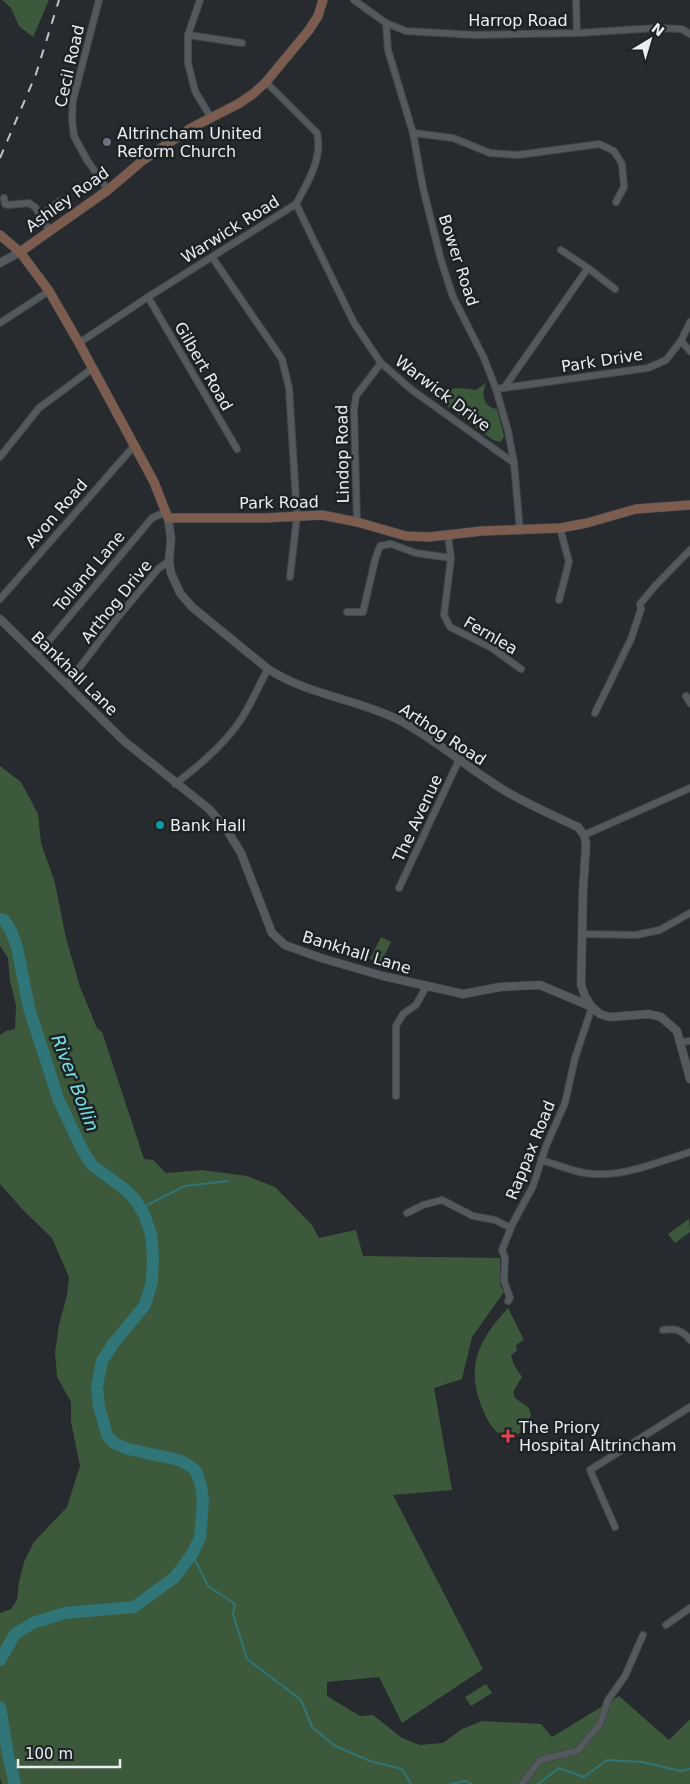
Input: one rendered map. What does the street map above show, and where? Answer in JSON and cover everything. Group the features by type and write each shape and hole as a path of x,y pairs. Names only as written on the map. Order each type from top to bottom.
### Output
{"main road":[{"name":"Ashley Road","path":"20,252 108,190 142,161 191,128 238,104 253,94 266,82 309,30 318,16 323,0"},
{"path":"0,235 20,252 49,291 154,482 167,515"},
{"name":"Park Road","path":"167,515 264,518 322,515 357,522 406,536 448,536 482,531 560,528 587,523 636,508 672,507 690,504"}],"street":[{"name":"Cecil Road","path":"99,0 73,100 72,118 74,136 87,160 108,190"},
{"path":"200,0 188,35 188,63 195,91 211,118"},
{"name":"Harrop Road","path":"354,0 386,23 406,31 475,35 578,33 657,28 682,30 690,34"},
{"path":"576,0 578,33"},
{"name":"Bower Road","path":"386,23 388,50 413,133 441,260 453,298 484,358 496,389 508,431 514,463 520,530"},
{"path":"188,35 242,43"},
{"name":"Warwick Road","path":"79,343 148,297 296,204 310,179 320,142 317,132 266,82"},
{"path":"413,133 452,138 490,153 518,155 599,144 614,151 622,164 624,187 616,202"},
{"path":"4,198 5,204 8,205 29,203 35,207 50,230"},
{"path":"40,216 60,201"},
{"name":"Warwick Drive","path":"296,204 354,324 380,363 412,390 514,463"},
{"path":"562,250 614,289"},
{"name":"Ashley Road","path":"0,263 20,252"},
{"path":"212,257 282,359 289,388 297,516 290,577"},
{"path":"504,388 588,268"},
{"path":"0,323 49,291"},
{"name":"Gilbert Road","path":"148,297 237,449"},
{"name":"Park Drive","path":"496,389 648,368 666,360 681,341 690,322"},
{"path":"681,341 690,351"},
{"name":"Lindop Road","path":"357,522 354,410 356,396 380,363"},
{"path":"0,457 39,408 93,368"},
{"name":"Avon Road","path":"0,599 134,446"},
{"name":"Arthog Road","path":"167,515 170,538 169,561 175,585 185,600 268,669 281,678 310,690 389,715 417,731 507,792 578,827 584,834"},
{"name":"Tolland Lane","path":"37,654 152,518 167,515"},
{"path":"559,600 568,562 560,528"},
{"name":"Fernlea","path":"448,536 451,558 444,615 450,627 492,648 521,669"},
{"path":"347,612 363,612 380,546 391,544 416,553 451,558"},
{"path":"595,713 631,638 641,608 640,604 690,550"},
{"name":"Arthog Drive","path":"67,684 158,569 169,561"},
{"name":"Bankhall Lane","path":"0,619 124,741 175,784 209,809 227,830 241,853 272,933 286,944 322,958 383,976 463,994 500,987 540,985 592,1007 600,1014 610,1017 649,1014 661,1017 678,1031 686,1041 690,1079"},
{"path":"175,784 198,767 242,719 268,669"},
{"path":"686,696 690,703"},
{"name":"The Avenue","path":"399,888 459,760"},
{"path":"592,1007 581,985 586,844 584,834 690,788"},
{"path":"582,934 636,935 660,930 690,914"},
{"path":"396,1096 396,1026 403,1014 416,1005 426,986"},
{"name":"Rappax Road","path":"508,1301 510,1298 504,1281 505,1258 502,1250 532,1186 564,1103 575,1058 592,1007"},
{"path":"541,1160 585,1173 604,1175 647,1166 690,1152"},
{"path":"407,1213 423,1205 442,1200 473,1216 495,1220 511,1228"},
{"path":"662,1330 676,1329 689,1338"},
{"path":"615,1527 590,1470 690,1407"},
{"path":"666,1625 690,1608"},
{"path":"522,1784 540,1760 577,1751 600,1724 608,1700 625,1676 643,1635"}],"green space":[{"path":"2,0 49,0 33,37 19,26 11,8"},
{"path":"486,383 484,399 489,406 497,409 504,436 501,442 493,440 433,396 454,388 476,390"},
{"path":"0,766 21,782 38,814 41,843 55,883 66,938 80,987 97,1028 102,1032 144,1159 153,1160 166,1173 202,1170 247,1176 275,1187 312,1225 319,1238 356,1230 363,1256 500,1258 500,1285 504,1292 472,1337 462,1379 434,1388 452,1490 393,1495 483,1669 402,1723 379,1677 327,1682 327,1696 360,1716 373,1715 402,1738 420,1745 443,1743 462,1729 482,1721 541,1724 552,1737 619,1696 669,1740 690,1720 690,1784 2,1784 0,1778 0,1613 11,1609 17,1600 24,1562 34,1542 67,1507 80,1466 71,1422 71,1402 57,1377 55,1353 69,1277 52,1238 0,1184 0,1035 15,1029 16,1006 10,981 8,958 0,946 0,925 3,920 0,919"},
{"path":"381,937 391,942 380,964 370,959"},
{"path":"689,1219 690,1232 675,1243 668,1234"},
{"path":"508,1308 524,1340 516,1345 517,1350 511,1356 514,1365 522,1377 513,1392 515,1398 529,1408 531,1415 523,1430 507,1438 495,1430 485,1415 475,1381 475,1368 482,1343"},
{"path":"486,1684 492,1693 471,1706 465,1697"}],"waterway":[{"name":"River Bollin","path":"0,919 4,920 11,931 17,947 29,1008 59,1101 83,1151 92,1165 126,1190 136,1201 144,1214 151,1234 153,1257 152,1282 145,1305 113,1344 102,1361 97,1388 99,1406 107,1435 114,1443 128,1449 179,1460 190,1466 196,1471 203,1501 200,1538 192,1554 175,1577 134,1607 65,1613 33,1623 15,1634 0,1660"},
{"path":"141,1208 185,1186 228,1181"},
{"path":"192,1554 208,1586 235,1604 233,1614 247,1659 301,1700 312,1727 335,1746 370,1761 402,1769 411,1784"},
{"name":"River Bollin","path":"0,1707 15,1784"},
{"path":"538,1784 559,1768 584,1777 607,1760 642,1762 681,1771 690,1769"},
{"path":"451,1784 466,1781 471,1784"}],"railway":[{"path":"0,158 36,74 59,0"}],"place":[{"name":"Altrincham United Reform Church","path":"107,142"},
{"name":"Bank Hall","path":"160,825"},
{"name":"The Priory Hospital Altrincham","path":"508,1436"}]}
